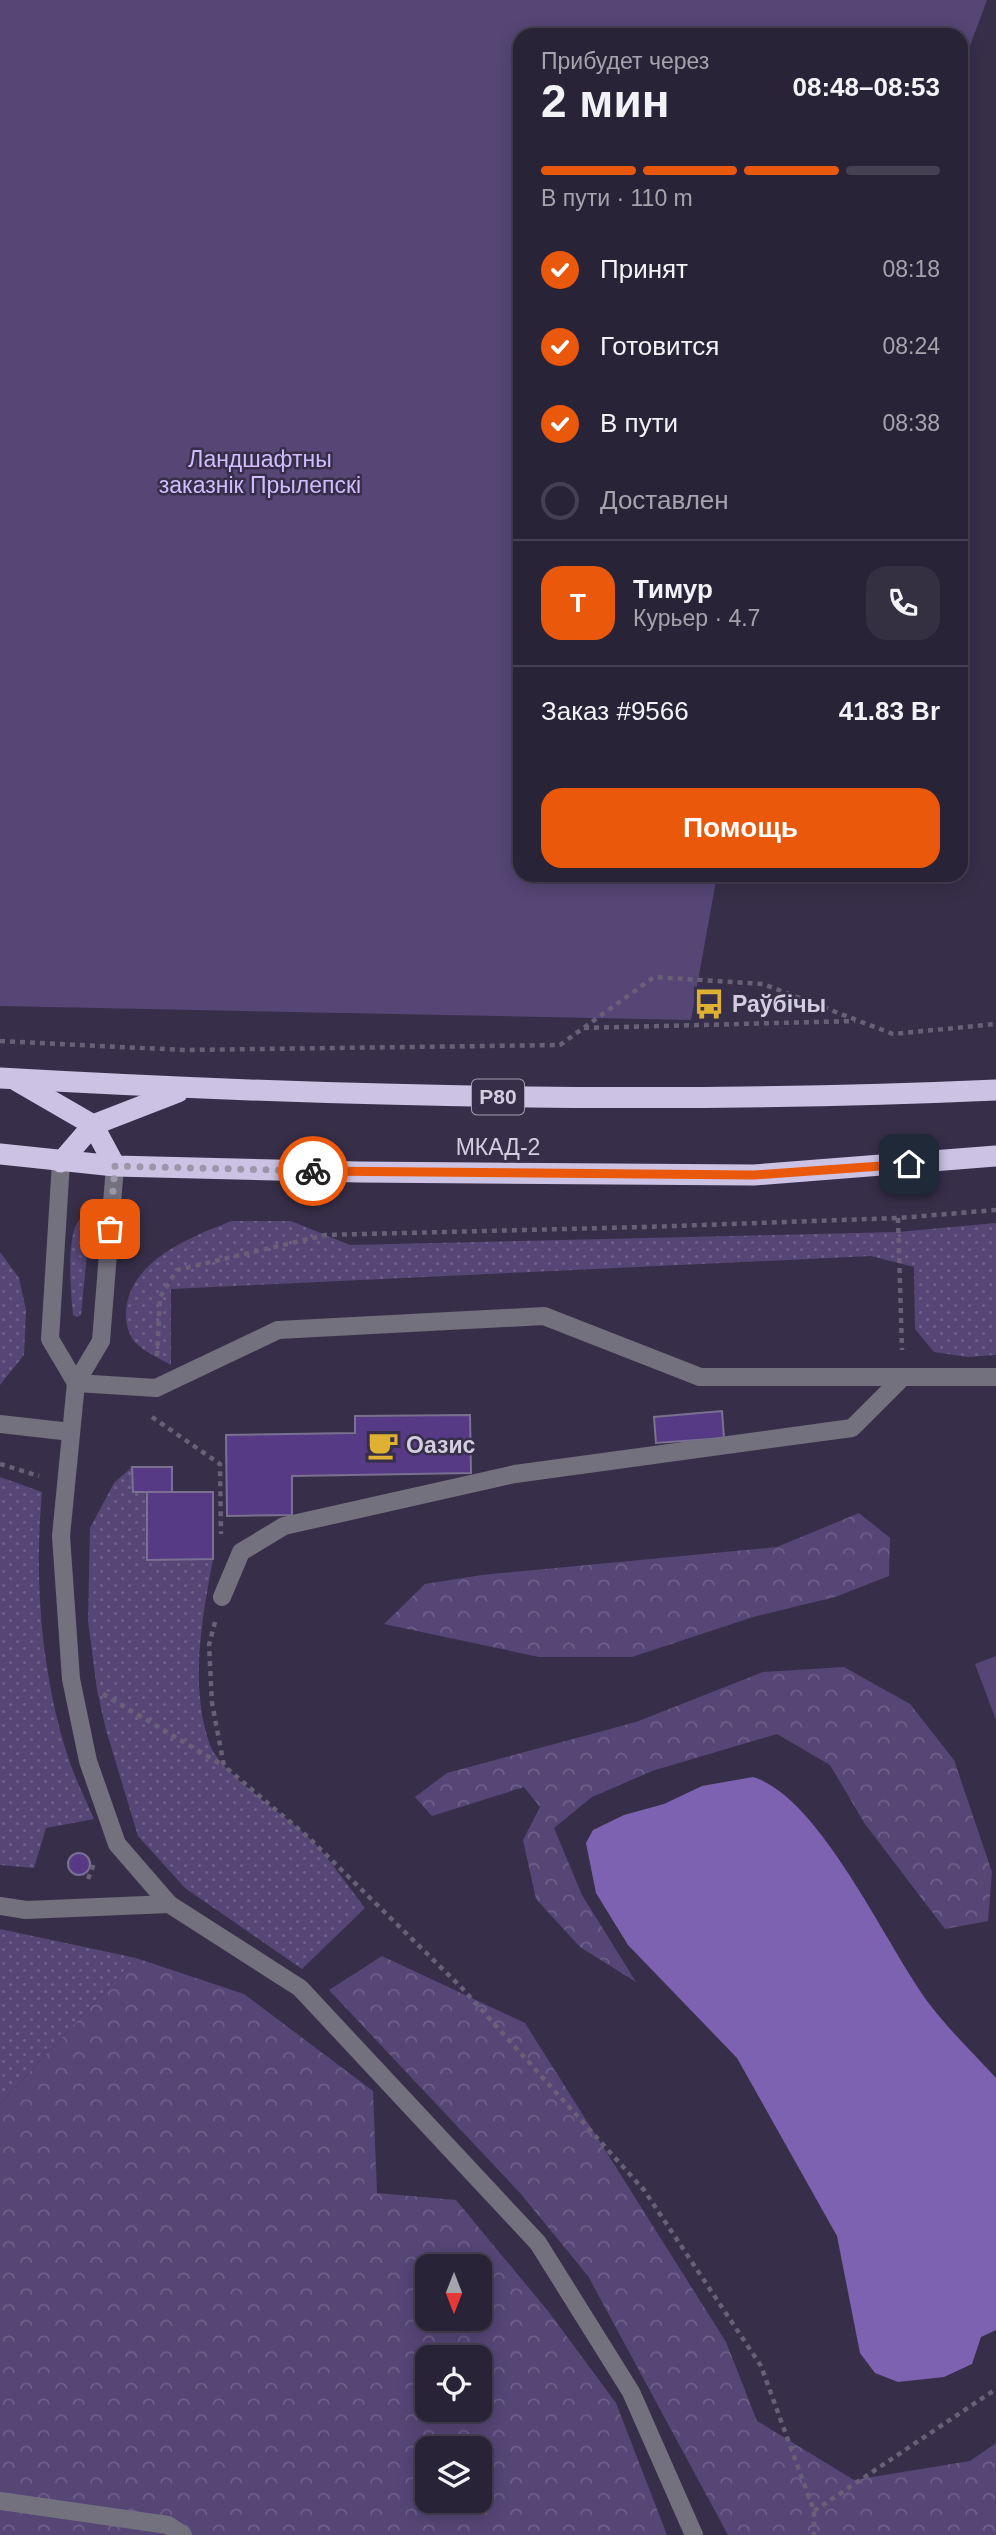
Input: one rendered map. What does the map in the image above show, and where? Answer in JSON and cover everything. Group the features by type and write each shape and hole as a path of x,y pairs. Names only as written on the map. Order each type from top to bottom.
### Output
{"highway":[{"name":"Р80","path":"7,1079 186,1089 462,1096 803,1099 996,1090"},
{"path":"7,1079 93,1125 115,1166"},
{"path":"61,1162 93,1125 186,1089"},
{"name":"МКАД-2","path":"0,1154 115,1166 359,1172 754,1175 996,1156"}],"street":[{"path":"61,1162 50,1339 76,1383"},
{"path":"115,1166 101,1341 76,1383 61,1536 71,1679 88,1761 117,1844 169,1904 300,1989 538,2243 631,2392 694,2535"},
{"path":"76,1383 156,1388 278,1330 544,1316 700,1377 996,1377"},
{"path":"222,1597 241,1552 284,1526 515,1474 852,1428 903,1377"},
{"path":"0,1424 71,1432"},
{"path":"0,1906 26,1910 169,1904"},
{"path":"0,2501 168,2525 183,2535"}],"path":[{"path":"0,1041 183,1050 560,1045 654,977 763,984 893,1034 996,1024"},
{"path":"583,1028 859,1021"},
{"path":"156,1388 160,1297 177,1269 325,1236 898,1217 996,1210"},
{"path":"898,1217 903,1377"},
{"path":"150,1416 220,1464 221,1544"},
{"path":"0,1464 47,1479"},
{"path":"222,1597 209,1645 212,1703 224,1766"},
{"path":"97,1690 224,1766 309,1838 461,1987 644,2190 761,2367 814,2511 814,2535"},
{"path":"814,2511 996,2389"}],"green space":[{"name":"Ландшафтны заказнік Прылепскі","path":"0,0 987,0 968,51 968,28 513,28 513,882 716,882 691,1020 0,1006"},
{"path":"81,1218 88,1218 90,1224 81,1315 77,1317 73,1315 70,1264 73,1236"},
{"path":"232,1221 291,1221 350,1245 898,1232 996,1223 996,1355 968,1357 934,1352 915,1329 914,1267 871,1256 171,1289 171,1365 142,1348 132,1338 126,1316 130,1293 138,1278 165,1253 199,1234"},
{"path":"0,1252 19,1278 26,1310 24,1355 0,1385"},
{"path":"132,1467 133,1492 147,1492 147,1559 213,1559 202,1628 199,1676 200,1699 210,1745 216,1756 240,1781 316,1845 365,1908 302,1969 185,1888 138,1836 106,1730 97,1690 88,1621 90,1528 114,1483"},
{"path":"0,1477 42,1492 40,1591 51,1690 67,1754 94,1819 46,1828 34,1868 0,1865"},
{"path":"859,1513 890,1538 889,1576 835,1597 753,1617 632,1657 539,1657 384,1624 425,1584 482,1575 777,1547"},
{"path":"996,1656 996,1720 975,1664"},
{"path":"844,1667 910,1704 954,1760 992,1872 988,1921 945,1929 865,1824 830,1765 777,1734 652,1771 592,1797 554,1828 582,1895 636,1982 580,1947 536,1899 523,1840 540,1807 524,1787 432,1816 415,1797 447,1773 636,1722 763,1672"},
{"path":"0,1929 136,1958 0,2104"},
{"path":"382,1956 525,2023 726,2342 757,2421 854,2480 970,2461 996,2443 996,2535 728,2535 588,2276 520,2193 329,1990"},
{"path":"136,1958 244,1994 373,2091 377,2193 456,2200 548,2311 616,2403 667,2535 0,2535 0,2104"}],"shaded area":[{"path":"753,1777 778,1790 803,1813 828,1843 931,2006 996,2078 996,2330 981,2337 972,2364 944,2377 898,2382 875,2373 860,2353 837,2236 737,2058 628,1945 596,1893 586,1843 593,1830 624,1815 664,1804 702,1786"}],"building":[{"path":"722,1411 724,1438 656,1443 654,1417"},
{"path":"470,1415 471,1473 292,1476 292,1515 227,1516 226,1435 355,1433 355,1416"},
{"path":"132,1467 172,1467 172,1492 133,1492"},
{"path":"147,1492 213,1492 213,1559 147,1560"},
{"path":"79,1853 87,1856 90,1864 87,1872 79,1875 71,1872 68,1864 71,1856"}],"way so far":[{"path":"110,1229 115,1166 313,1171"}],"place":[{"name":"Раўбічы","path":"709,1004"},
{"name":"Оазис","path":"383,1445"}],"route":[{"path":"313,1171 754,1175 909,1164"}]}
